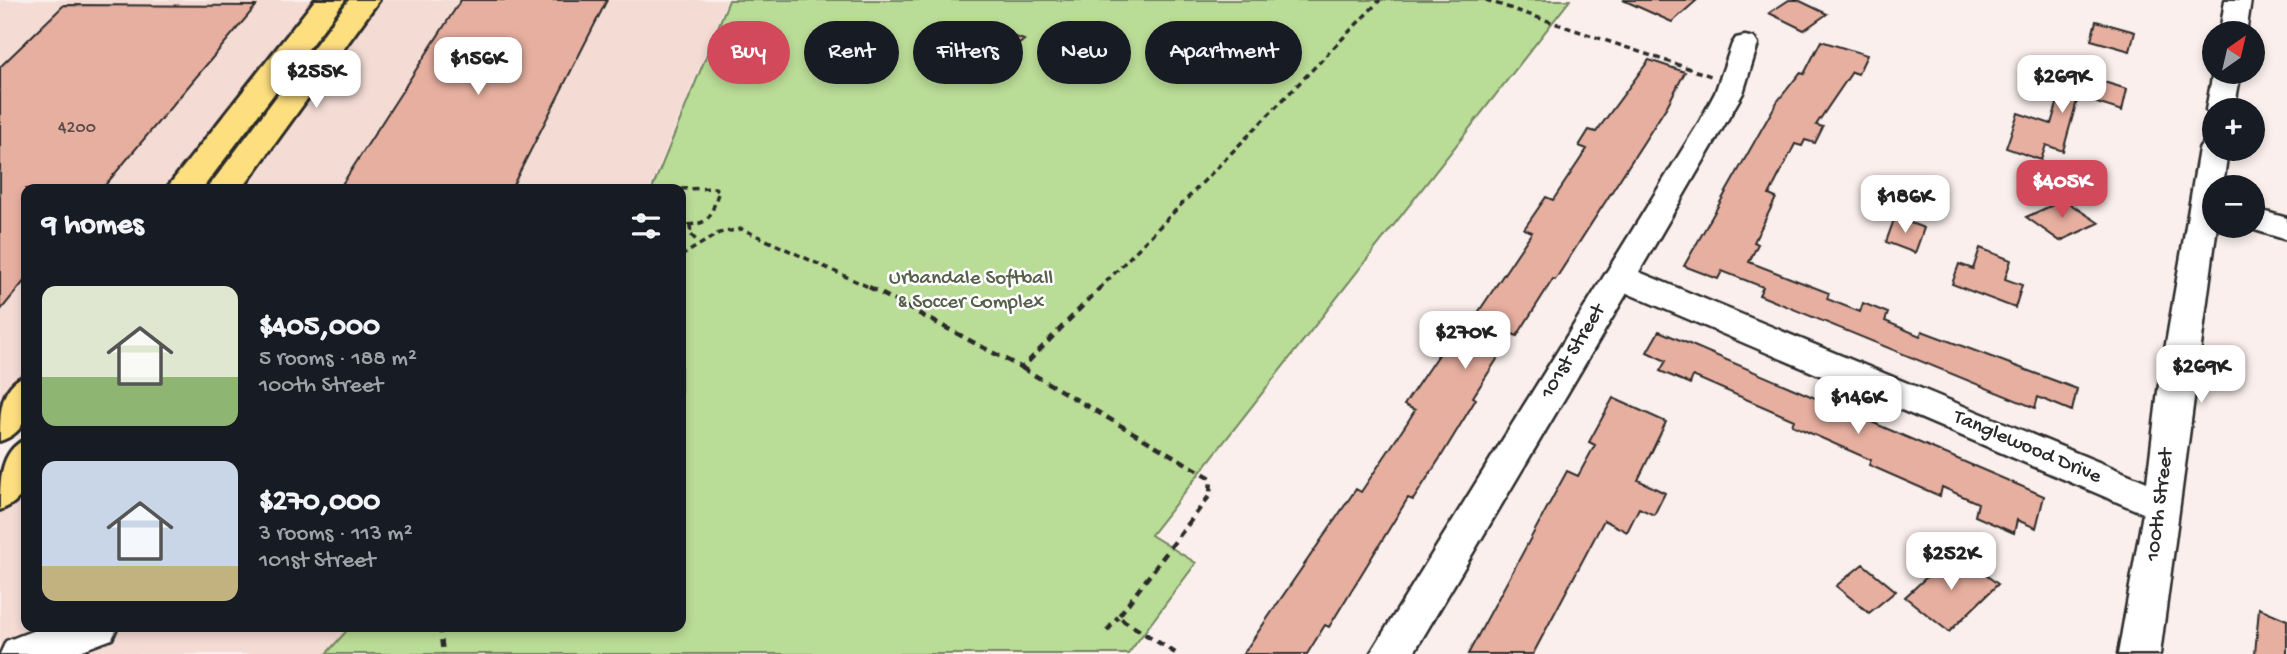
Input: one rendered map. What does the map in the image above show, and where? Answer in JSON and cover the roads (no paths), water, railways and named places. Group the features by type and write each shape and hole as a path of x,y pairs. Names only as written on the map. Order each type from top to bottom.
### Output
{"main road":[{"path":"187,184 330,0"},
{"path":"228,184 364,0"},
{"path":"0,425 21,398"},
{"path":"0,492 21,463"}],"street":[{"path":"2235,21 2238,0"},
{"name":"101st Street","path":"1391,654 1714,121 1732,83 1745,44"},
{"path":"2265,222 2287,229"},
{"name":"100th Street","path":"2139,654 2163,505 2175,391 2204,238"},
{"name":"Tanglewood Drive","path":"1620,277 2163,505"},
{"path":"21,654 82,632"}],"park label":[{"name":"Urbandale Softball & Soccer Complex","path":"971,291"}]}
